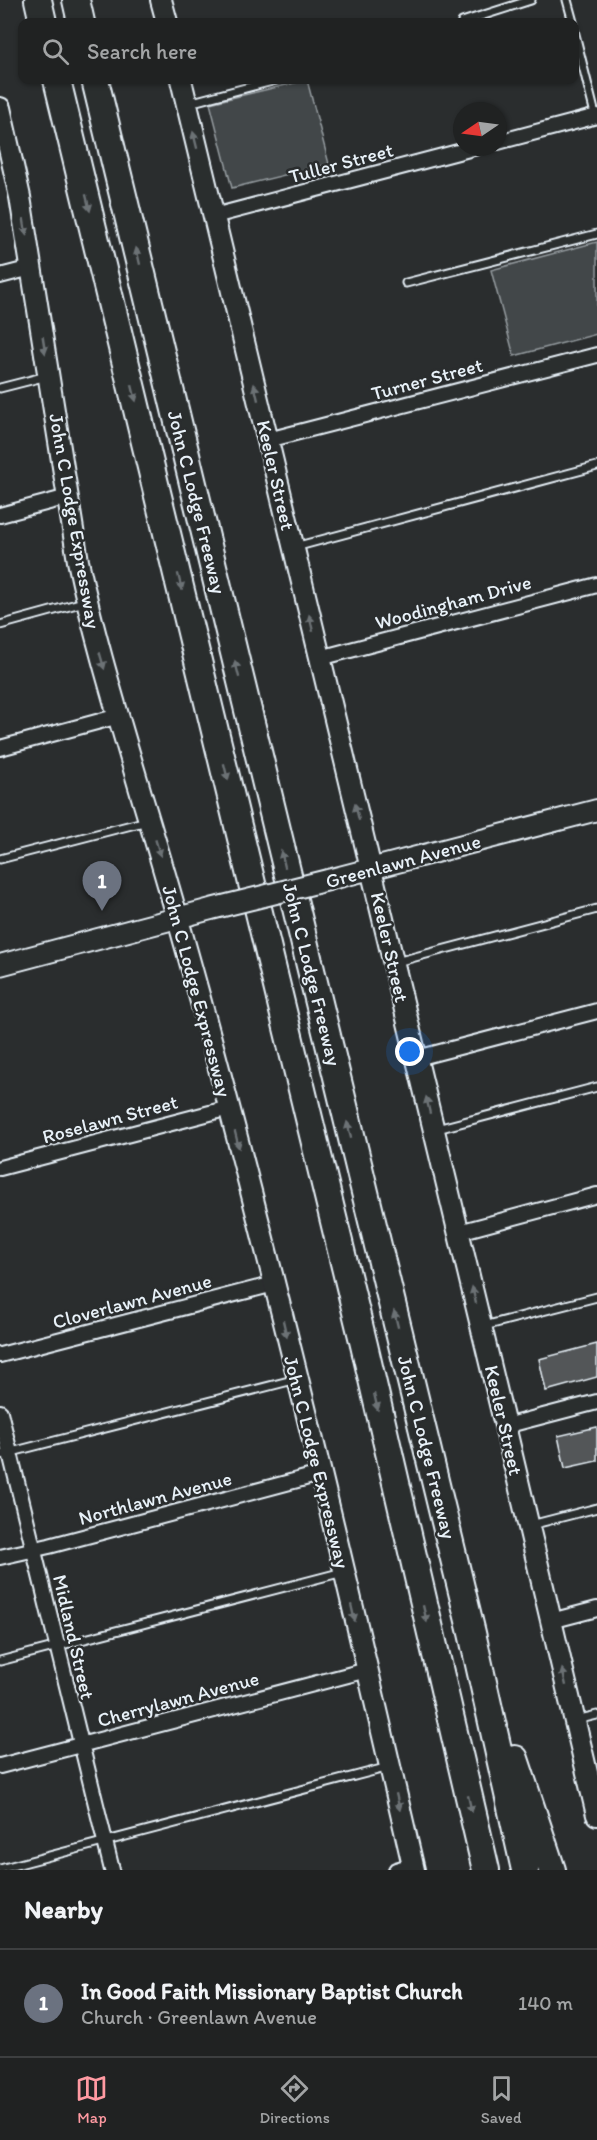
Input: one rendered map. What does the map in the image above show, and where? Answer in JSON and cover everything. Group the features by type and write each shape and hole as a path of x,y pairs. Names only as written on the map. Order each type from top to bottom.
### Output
{"highway":[{"path":"38,0 42,18"},
{"path":"76,0 82,18"},
{"path":"82,0 83,18"},
{"name":"John C Lodge Freeway","path":"58,84 364,1345 486,1870"},
{"name":"John C Lodge Freeway","path":"96,84 472,1633 525,1870"},
{"path":"472,1633 552,1870"}],"main road":[{"path":"161,0 165,18"},
{"name":"Keeler Street","path":"182,84 597,1814"},
{"name":"John C Lodge Expressway","path":"0,108 4,148 20,198 87,601 229,1108 274,1284 390,1767 408,1868"},
{"name":"Greenlawn Avenue","path":"0,965 597,810"}],"street":[{"path":"507,140 596,118"},
{"name":"Tuller Street","path":"214,216 453,153"},
{"path":"0,276 31,268"},
{"name":"Turner Street","path":"268,440 597,355"},
{"path":"0,515 68,497"},
{"name":"Woodingham Drive","path":"320,657 597,585"},
{"path":"0,748 119,716"},
{"path":"417,1058 597,1011"},
{"name":"Roselawn Street","path":"0,1168 229,1108"},
{"path":"459,1232 597,1195"},
{"name":"Cloverlawn Avenue","path":"0,1355 274,1284"},
{"path":"505,1426 597,1402"},
{"name":"Midland Street","path":"0,1412 5,1454 34,1550 112,1870"},
{"name":"Northlawn Avenue","path":"0,1557 320,1474"},
{"path":"551,1621 597,1609"},
{"name":"Cherrylawn Avenue","path":"0,1766 367,1670"}],"lane":[{"path":"475,18 531,0"},
{"path":"567,0 572,18"},
{"path":"579,50 596,118"},
{"path":"187,104 261,84"},
{"path":"406,283 597,234"},
{"path":"0,388 49,376"},
{"path":"293,547 597,466"},
{"path":"0,625 87,601"},
{"path":"0,859 150,821"},
{"path":"394,962 597,909"},
{"path":"434,1130 597,1087"},
{"path":"481,1327 597,1297"},
{"path":"5,1454 297,1379"},
{"path":"529,1526 597,1508"},
{"path":"0,1661 343,1572"},
{"path":"574,1721 597,1715"},
{"path":"0,1869 390,1767"}],"shaded area":[{"path":"290,84 308,84 329,164 232,188 210,103"},
{"path":"597,242 597,334 514,356 491,270"}],"building":[{"path":"597,1344 597,1377 546,1391 539,1359"},
{"path":"597,1427 597,1461 565,1468 558,1436"}],"place":[{"name":"In Good Faith Missionary Baptist Church","path":"102,911"}]}
